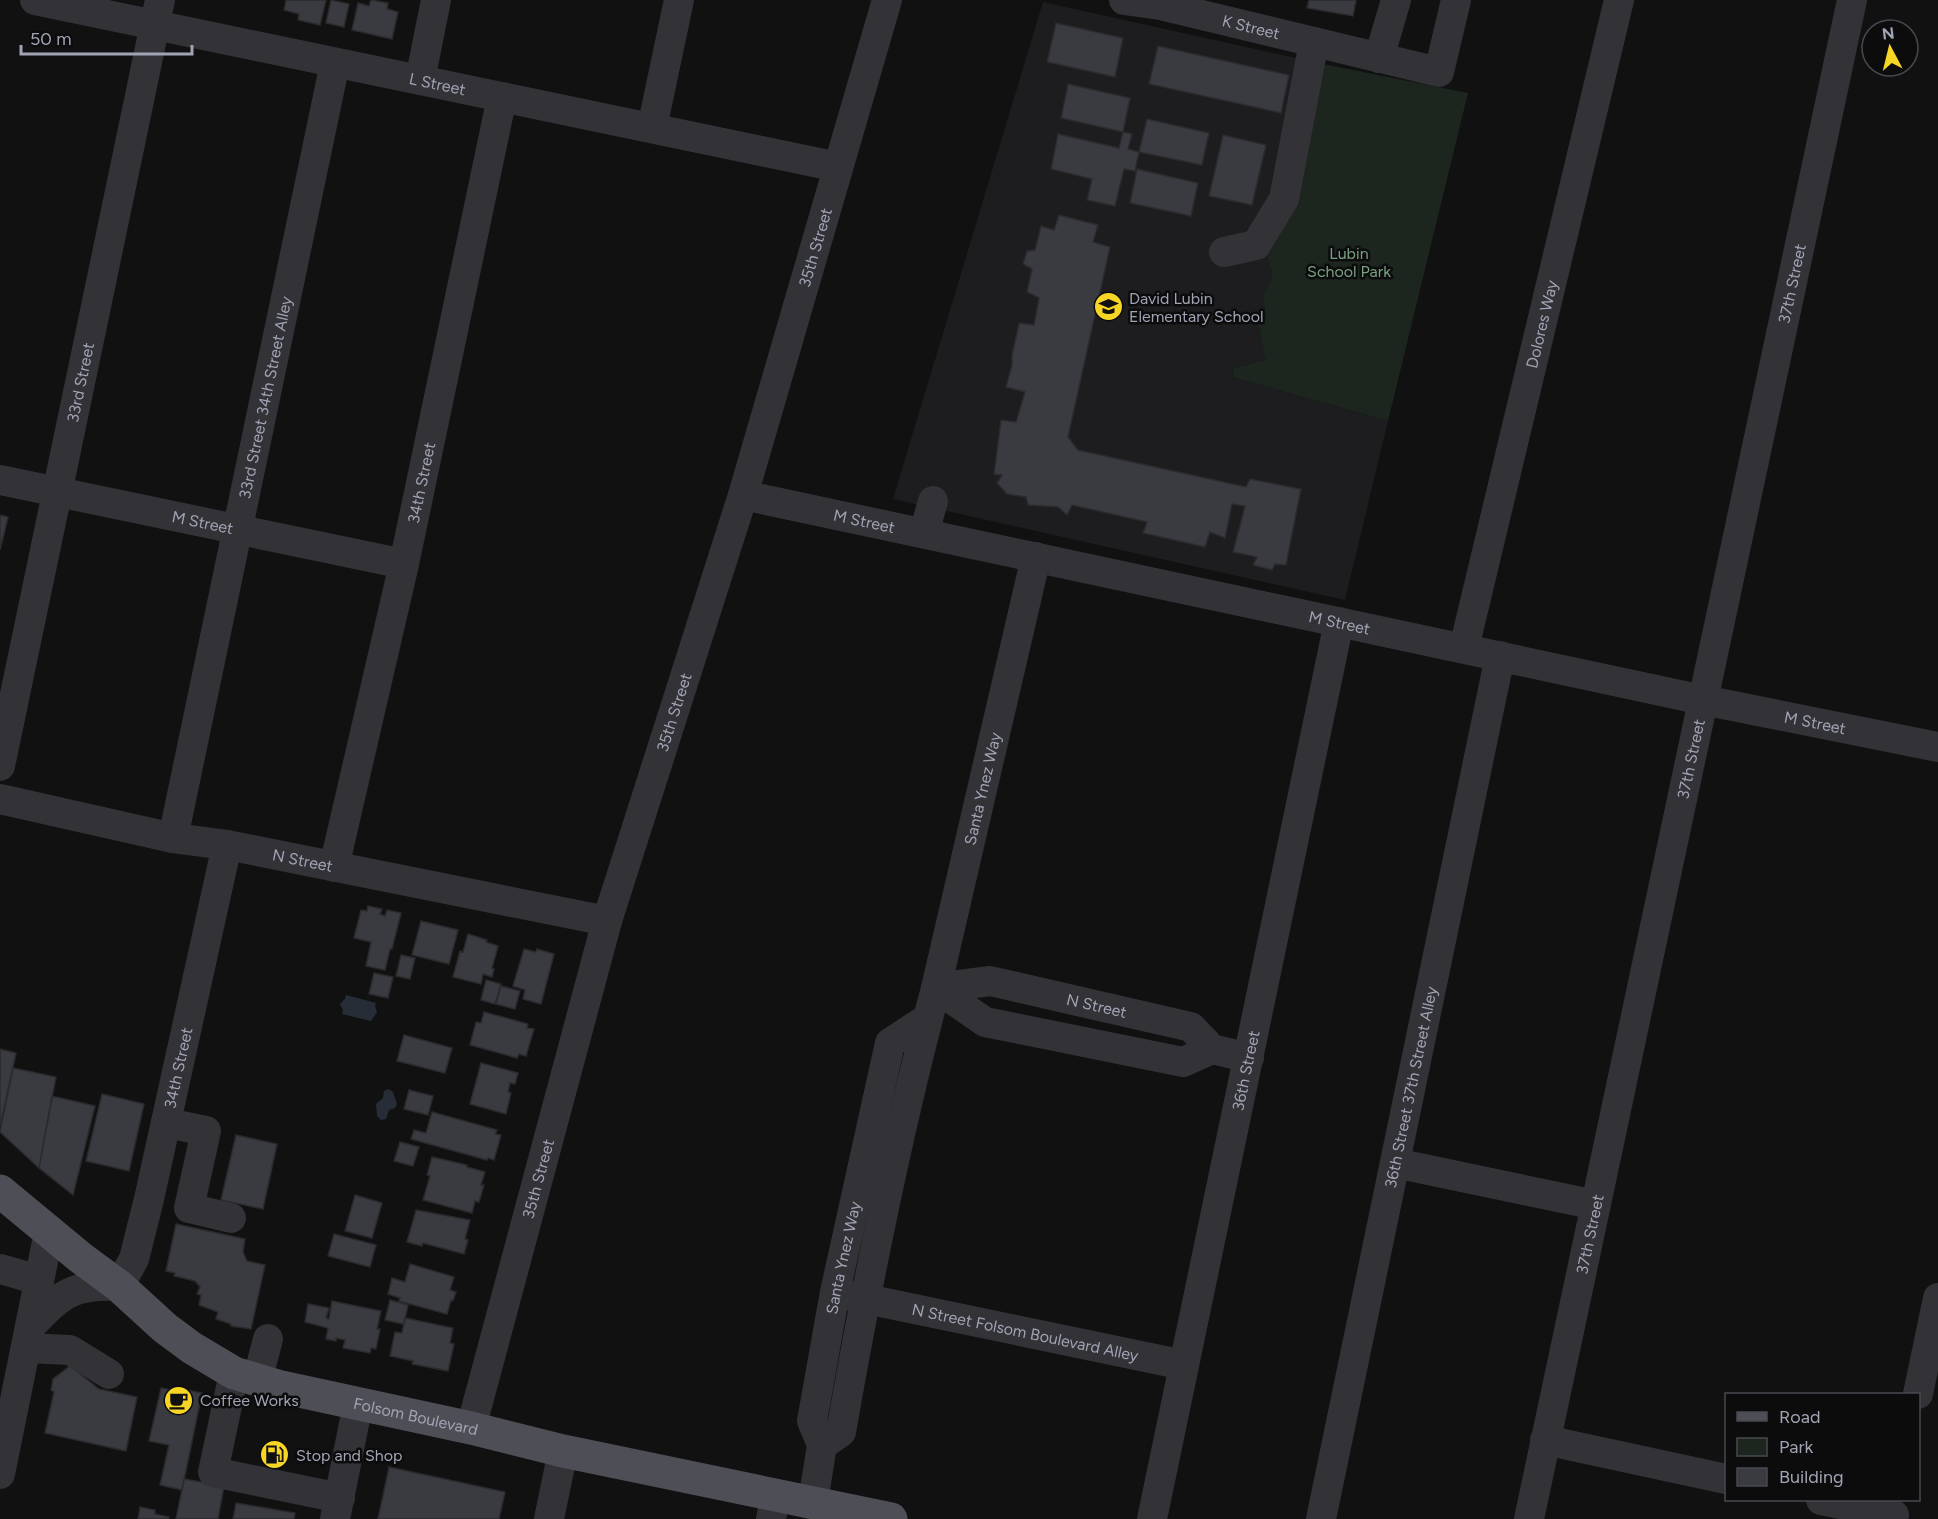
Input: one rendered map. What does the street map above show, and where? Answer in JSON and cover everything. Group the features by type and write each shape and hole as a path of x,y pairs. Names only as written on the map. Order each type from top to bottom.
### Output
{"main road":[{"name":"Folsom Boulevard","path":"0,1191 119,1286 165,1328 192,1348 245,1377 471,1428 774,1507 813,1502 891,1519"}],"street":[{"name":"L Street","path":"36,0 157,12 336,63 838,167"},
{"path":"420,80 436,0"},
{"path":"652,128 679,0"},
{"name":"35th Street","path":"471,1428 607,921 743,495 887,0"},
{"name":"K Street","path":"1124,0 1161,3 1439,72 1456,0"},
{"path":"1379,58 1396,0"},
{"name":"Dolores Way","path":"1464,648 1619,0"},
{"name":"37th Street","path":"1529,1519 1852,0"},
{"name":"33rd Street","path":"0,766 157,12"},
{"path":"1224,252 1256,245 1284,199 1314,42"},
{"name":"33rd Street 34th Street Alley","path":"173,838 336,63"},
{"name":"34th Street","path":"334,867 404,564 502,97"},
{"name":"M Street","path":"0,480 404,564"},
{"name":"M Street","path":"743,495 1703,700 1938,747"},
{"path":"924,533 933,501"},
{"name":"Santa Ynez Way","path":"822,1444 841,1432 864,1299 919,1052 936,988 1036,557"},
{"name":"36th Street","path":"1152,1519 1339,622"},
{"name":"36th Street 37th Street Alley","path":"1321,1519 1500,656"},
{"name":"N Street","path":"0,799 173,838 227,845 607,921"},
{"name":"34th Street","path":"119,1286 134,1259 149,1199 227,845"},
{"name":"N Street","path":"936,988 990,981 1191,1027 1212,1049"},
{"path":"936,988 985,1022 1183,1062 1212,1049 1248,1058"},
{"name":"Santa Ynez Way","path":"813,1502 822,1444 812,1421 835,1292 890,1043 928,1018"},
{"path":"167,1123 206,1131 189,1208"},
{"path":"1395,1163 1596,1205"},
{"path":"149,1199 231,1218"},
{"path":"0,1474 49,1232"},
{"path":"0,1269 39,1280"},
{"path":"28,1338 54,1302 73,1290 95,1285 119,1286"},
{"name":"N Street Folsom Boulevard Alley","path":"835,1292 1184,1365"},
{"path":"1918,1393 1938,1298"},
{"path":"28,1338 70,1350 109,1374"},
{"path":"268,1339 245,1377 213,1472 338,1509 358,1404"},
{"path":"1545,1440 1725,1479"},
{"path":"549,1519 564,1451"},
{"path":"1828,1501 1895,1511"}],"shaded area":[{"name":"David Lubin Elementary School","path":"1043,2 1318,63 1265,249 1272,279 1263,295 1266,319 1258,321 1265,360 1234,368 1232,377 1388,421 1345,600 893,499"},
{"path":"346,995 376,1003 377,1012 371,1021 342,1014 340,1004"},
{"path":"389,1089 393,1092 397,1104 395,1108 389,1110 386,1119 381,1120 377,1116 376,1104 383,1098 384,1091"}],"green space":[{"name":"Lubin School Park","path":"1318,63 1468,93 1388,421 1232,377 1234,368 1265,360 1258,321 1266,319 1263,294 1272,279 1272,272 1265,249"}],"building":[{"path":"286,0 326,0 320,25 298,20 299,14 284,10"},
{"path":"331,0 349,4 344,27 326,23"},
{"path":"371,0 388,3 387,9 398,12 392,39 352,30 358,3 369,6"},
{"path":"1309,0 1356,0 1353,16 1307,8"},
{"path":"1056,23 1123,38 1115,77 1047,62"},
{"path":"1158,46 1289,75 1281,113 1149,84"},
{"path":"1068,84 1130,98 1123,132 1061,118"},
{"path":"1147,119 1209,133 1202,165 1139,152"},
{"path":"1123,132 1132,134 1128,149 1139,152 1135,171 1124,169 1115,206 1087,200 1092,179 1051,169 1058,134 1119,148"},
{"path":"1223,135 1266,145 1252,205 1209,196"},
{"path":"1137,169 1198,183 1191,216 1130,203"},
{"path":"1059,215 1098,225 1093,242 1110,247 1068,437 1078,450 1246,487 1250,479 1301,489 1286,565 1275,564 1272,570 1253,565 1257,557 1233,552 1245,506 1232,504 1225,538 1210,532 1205,547 1143,533 1147,522 1072,505 1067,515 1058,507 1028,505 1026,497 1007,494 997,483 1002,475 994,474 1001,420 1016,422 1025,392 1006,387 1019,323 1034,325 1039,298 1027,292 1032,269 1023,264 1027,251 1035,250 1041,226 1054,230"},
{"path":"0,515 8,517 0,550"},
{"path":"368,906 382,909 380,914 385,916 387,910 401,913 385,970 366,966 371,942 354,938 361,910 367,911"},
{"path":"421,921 458,930 449,964 412,955"},
{"path":"468,934 498,946 492,977 483,974 481,984 453,977 460,951 463,952"},
{"path":"524,949 536,952 537,949 554,954 541,1004 523,999 525,990 513,986"},
{"path":"401,955 415,958 410,979 396,976"},
{"path":"374,973 393,977 388,998 369,994"},
{"path":"486,980 501,984 495,1004 481,1000"},
{"path":"501,986 520,991 515,1009 496,1004"},
{"path":"484,1012 528,1024 527,1028 534,1029 526,1056 519,1054 517,1058 470,1045 476,1022 481,1023"},
{"path":"404,1035 452,1048 445,1073 397,1061"},
{"path":"0,1049 16,1053 0,1126"},
{"path":"481,1063 518,1073 515,1084 510,1083 508,1092 511,1093 506,1114 470,1104"},
{"path":"13,1068 56,1077 39,1168 0,1132"},
{"path":"409,1090 433,1096 428,1115 404,1109"},
{"path":"102,1094 144,1104 129,1171 86,1161"},
{"path":"52,1096 95,1106 73,1195 39,1168"},
{"path":"432,1112 497,1130 495,1134 501,1135 494,1160 411,1139 414,1130 426,1133"},
{"path":"236,1135 277,1144 263,1209 221,1200"},
{"path":"400,1142 419,1147 413,1166 394,1161"},
{"path":"432,1157 467,1165 467,1167 485,1172 479,1202 475,1201 472,1213 423,1200 430,1176 427,1175"},
{"path":"355,1195 382,1203 372,1238 345,1231"},
{"path":"416,1210 470,1220 464,1254 423,1243 422,1246 407,1242"},
{"path":"176,1224 245,1239 243,1252 247,1261 265,1265 251,1329 231,1326 231,1324 216,1319 218,1312 199,1305 201,1295 197,1294 200,1287 195,1281 174,1276 175,1273 166,1271"},
{"path":"334,1234 376,1245 370,1267 328,1256"},
{"path":"410,1264 454,1277 450,1290 456,1292 447,1314 399,1301 400,1298 388,1294 392,1278 405,1282"},
{"path":"390,1300 408,1305 404,1324 385,1320"},
{"path":"332,1301 381,1311 376,1349 371,1348 370,1353 343,1348 345,1340 326,1339 328,1328 305,1322 308,1304 329,1308 326,1318 329,1319"},
{"path":"405,1318 453,1328 450,1343 454,1344 448,1371 412,1364 413,1361 390,1356 395,1332 402,1333"},
{"path":"70,1366 99,1389 137,1397 126,1451 45,1433 54,1392 51,1390 53,1379"},
{"path":"161,1388 202,1393 182,1490 160,1485 169,1445 149,1441"},
{"path":"389,1467 505,1492 499,1519 378,1519"},
{"path":"184,1479 224,1486 218,1519 176,1519"},
{"path":"236,1503 295,1513 294,1519 233,1519"},
{"path":"140,1507 155,1510 155,1514 169,1517 168,1519 138,1519"}],"place":[{"name":"David Lubin Elementary School","path":"1108,307"},
{"name":"Coffee Works","path":"179,1400"},
{"name":"Stop and Shop","path":"275,1455"}]}
